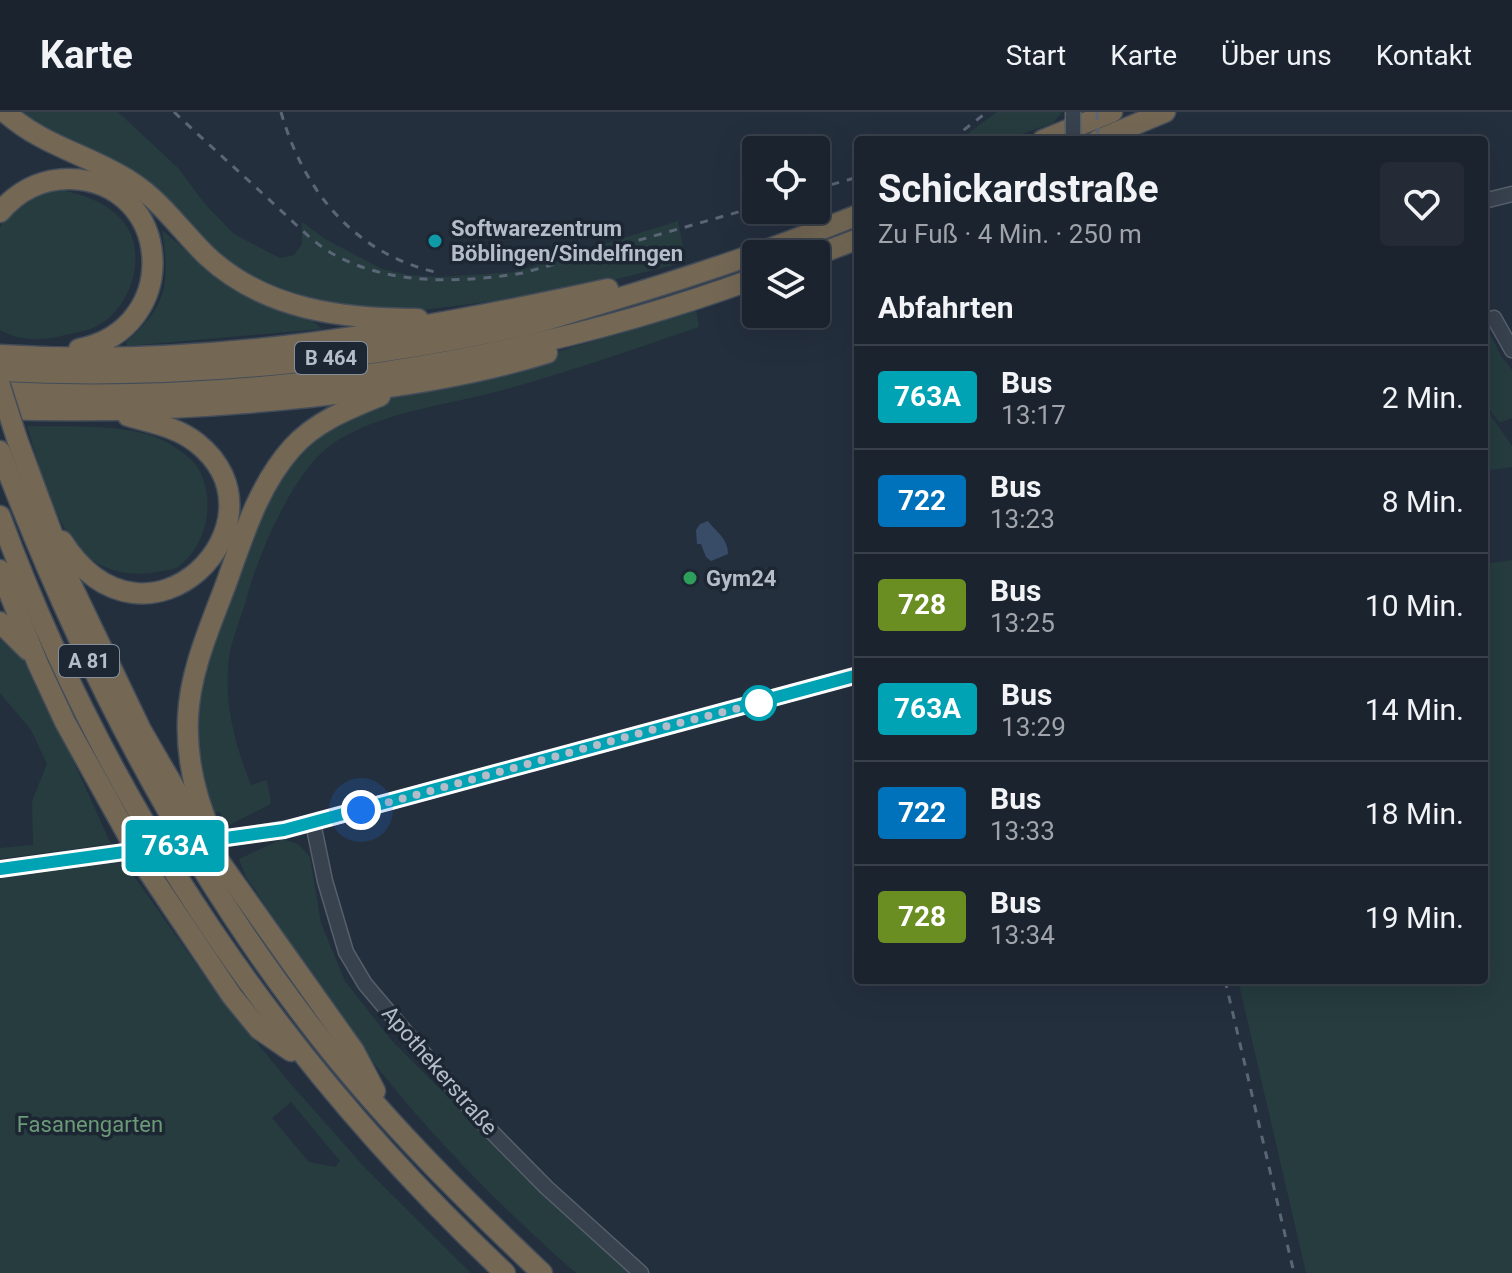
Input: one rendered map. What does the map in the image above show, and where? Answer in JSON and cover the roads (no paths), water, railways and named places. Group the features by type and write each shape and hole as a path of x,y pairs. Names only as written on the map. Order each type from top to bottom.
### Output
{"highway":[{"path":"5,112 45,141 109,169 136,185 210,259 266,295 337,315 446,320"},
{"path":"1053,136 1112,112"},
{"path":"1108,136 1165,112"},
{"path":"0,212 29,188 53,180 80,180 119,195 135,212 148,236 153,253 152,281 149,294 134,319 104,342 51,357"},
{"name":"B 464","path":"0,371 139,373 255,367 319,360 521,326 655,287 854,216"},
{"path":"830,250 854,241"},
{"name":"B 464","path":"0,355 158,356 279,348 395,332 633,283 655,287"},
{"name":"B 464","path":"0,389 169,392 322,379 527,345 645,314 742,283"},
{"name":"B 464","path":"0,409 109,410 242,403 406,386 519,362 561,349 645,314"},
{"path":"229,874 196,791 188,734 191,688 217,608 258,501 280,462 309,432 347,409 406,386"},
{"path":"0,389 8,445 78,564 112,587 132,593 164,591 191,578 210,561 224,534 228,504 226,488 215,463 198,444 179,433 109,410"},
{"name":"A 81","path":"8,445 38,548 83,649 196,861 302,1013 386,1116 462,1196 542,1273"},
{"path":"40,504 78,601 131,711 190,817 354,1051 386,1116"},
{"name":"A 81","path":"0,516 57,657 88,724 137,813 215,937 311,1067 398,1166 505,1273"},
{"path":"0,570 38,664 112,810 188,933 259,1029 311,1067"},
{"path":"0,622 16,636 38,664"}],"street":[{"path":"1073,112 1073,136"},
{"path":"1488,200 1512,194"},
{"path":"1494,318 1512,350"},
{"path":"230,838 313,823 854,676"},
{"name":"Apothekerstraße","path":"313,823 325,881 346,952 365,984 481,1121 546,1187 641,1273"},
{"path":"0,869 122,853"}],"water":[{"path":"708,521 724,539 728,554 711,561 701,544 697,544 696,530"}],"railway":[{"path":"174,112 325,249 355,264 402,277 451,280 523,273 742,211"},
{"path":"281,112 303,167 336,214 356,234 380,250 406,263 435,272"},
{"path":"956,136 987,112"},
{"path":"1097,112 1098,136"},
{"path":"830,185 854,178"},
{"path":"1226,984 1294,1273"}],"place":[{"name":"Softwarezentrum Böblingen/Sindelfingen","path":"435,241"},
{"name":"Gym24","path":"690,578"}],"park label":[{"name":"Fasanengarten","path":"90,1124"}]}
